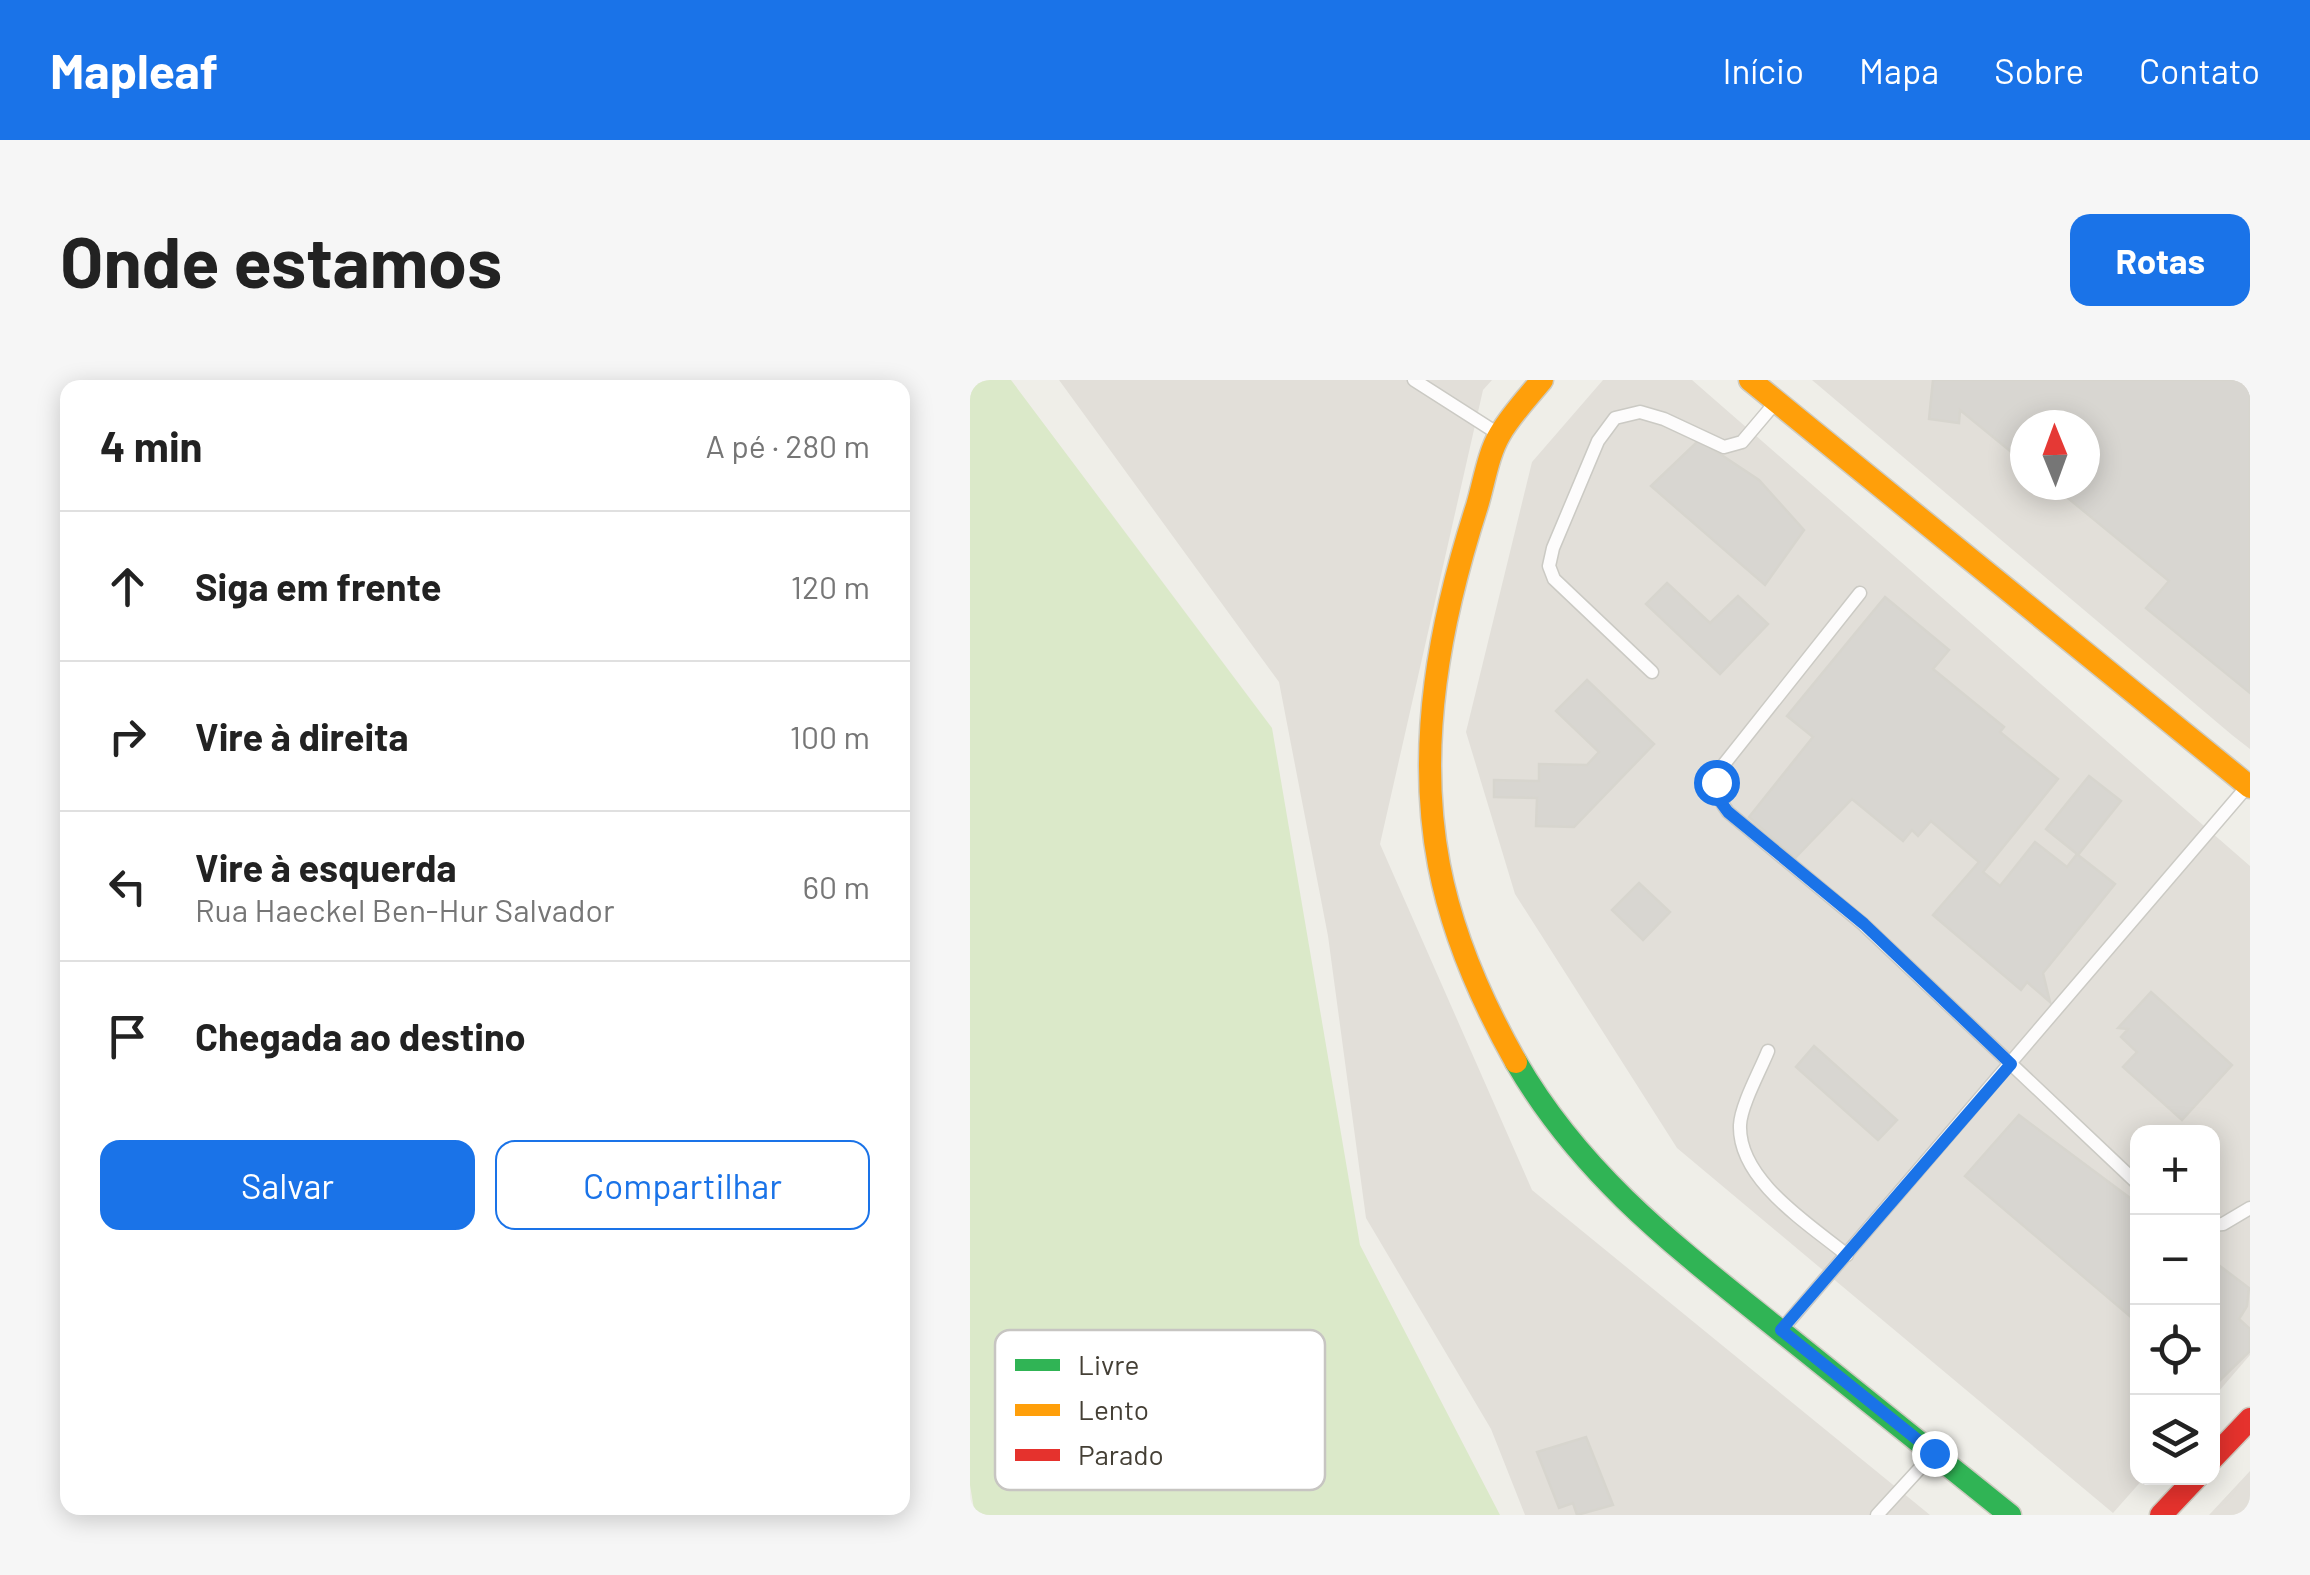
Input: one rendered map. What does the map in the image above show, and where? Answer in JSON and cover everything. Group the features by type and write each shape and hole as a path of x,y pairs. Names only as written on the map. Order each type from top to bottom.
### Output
{"street":[{"path":"1542,380 1499,435 1458,565 1436,668 1430,772 1439,865 1463,948 1494,1024 1538,1100 1590,1167 1667,1240 2010,1515"},
{"path":"1750,380 2249,786"},
{"path":"2220,1451 2250,1419"},
{"path":"2161,1515 2189,1485"}],"lane":[{"path":"1414,380 1499,435"},
{"path":"1652,672 1554,580 1550,566 1553,548 1598,441 1615,418 1640,412 1724,446 1742,442 1776,401"},
{"path":"1860,593 1721,768 1716,782 1717,797 1728,812 1864,924 2130,1176"},
{"path":"1781,1330 2249,786"},
{"path":"1768,1051 1740,1122 1742,1140 1771,1194 1847,1255"},
{"path":"2220,1224 2250,1208"},
{"path":"1877,1515 1934,1453"}],"shaded area":[{"path":"1059,380 1492,380 1483,390 1380,844 1532,1190 1930,1515 1525,1515 1491,1429 1366,1218 1328,936 1279,682"},
{"path":"1603,380 1692,380 2250,866 2250,1355 2220,1390 2220,1125 2130,1125 2130,1485 2138,1485 2113,1513 1677,1148 1515,894 1466,732 1532,462"},
{"path":"1812,380 2250,380 2250,749 2232,735"},
{"path":"2250,1471 2250,1515 2209,1515"}],"green space":[{"path":"970,380 1011,380 1272,728 1360,1245 1500,1515 975,1515 970,1485"}],"building":[{"path":"1933,380 2250,380 2250,693 2146,608 2169,581 2070,500 2100,500 2100,410 2010,410 2010,451 1960,410 1959,423 1929,419"},
{"path":"1699,440 1759,480 1804,530 1765,585 1651,486"},
{"path":"1667,583 1710,623 1738,596 1768,624 1720,674 1646,604"},
{"path":"1885,597 1949,650 1933,669 2004,727 2000,732 2058,779 1983,872 2000,886 2035,842 2067,867 2077,854 2046,829 2089,776 2121,801 2078,855 2115,884 2043,973 2050,1002 2027,982 2021,990 1933,915 1979,862 1931,821 1918,836 1912,830 1903,841 1852,799 1795,858 1749,817 1813,737 1787,716"},
{"path":"1587,680 1654,744 1574,827 1536,826 1537,798 1494,797 1494,780 1539,781 1539,764 1587,765 1599,752 1556,711"},
{"path":"1639,883 1670,912 1643,940 1612,910"},
{"path":"2151,992 2232,1065 2182,1120 2123,1067 2137,1052 2121,1037 2128,1029 2118,1028"},
{"path":"1814,1046 1897,1120 1878,1140 1796,1067"},
{"path":"2019,1115 2130,1198 2130,1316 1965,1176"},
{"path":"2220,1266 2249,1288 2247,1306 2239,1319 2250,1329 2250,1351 2220,1380"},
{"path":"1586,1437 1613,1505 1577,1515 1573,1503 1559,1508 1537,1452"}],"traffic: fast":[{"path":"1516,1062 1572,1142 1636,1210 1707,1272 2010,1515"}],"traffic: slow":[{"path":"1516,1062 1470,966 1445,891 1433,820 1431,729 1452,594 1489,460 1504,427 1542,380"},
{"path":"1750,380 2250,787"}],"traffic: jam":[{"path":"2220,1451 2250,1419"},
{"path":"2161,1515 2189,1485"}],"route":[{"path":"1716,782 1717,797 1728,812 1864,924 2011,1064 1781,1330 1934,1453"}]}
